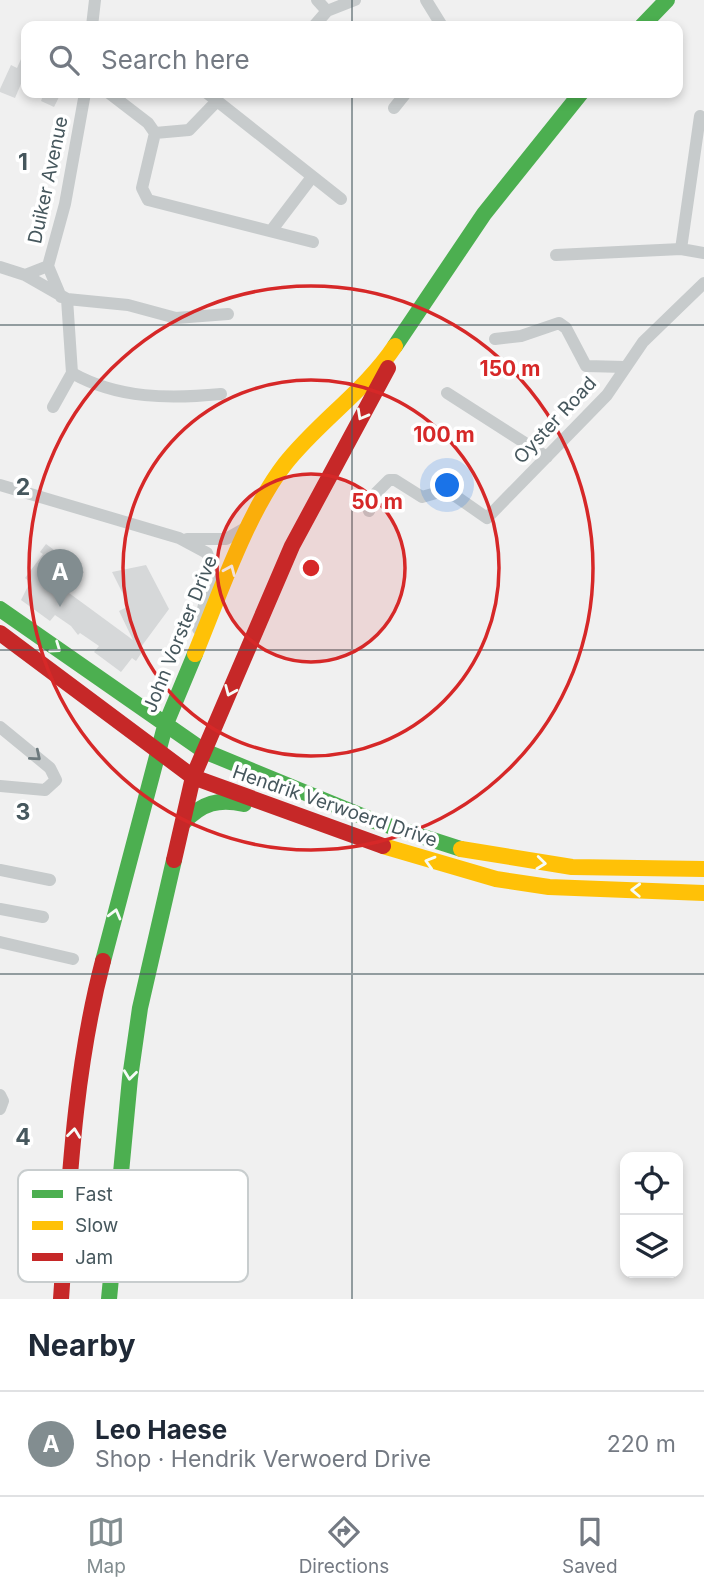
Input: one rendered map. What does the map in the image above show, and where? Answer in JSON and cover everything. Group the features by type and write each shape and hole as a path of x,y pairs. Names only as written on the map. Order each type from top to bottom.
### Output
{"main road":[{"path":"647,21 667,0"},
{"path":"656,21 676,0"},
{"name":"John Vorster Drive","path":"70,1170 83,1058 98,980 157,751 249,526 297,449 382,365 484,214 577,98"},
{"path":"121,1170 140,1008 193,777 292,546 386,371 488,218 585,98"},
{"name":"Hendrik Verwoerd Drive","path":"0,609 204,751 374,821 474,853 572,867 704,869"},
{"name":"Hendrik Verwoerd Drive","path":"0,633 193,777 351,836 430,863 496,879 549,887 704,893"},
{"path":"184,822 198,808 223,800 351,836"}],"street":[{"path":"93,21 95,0"},
{"path":"317,0 327,11"},
{"path":"318,21 327,11 355,0"},
{"path":"426,0 439,21"},
{"name":"Duiker Avenue","path":"25,275 48,266 65,204 84,98"},
{"path":"115,98 155,133 189,131 211,98"},
{"path":"213,98 341,199"},
{"path":"394,108 402,98"},
{"path":"681,249 700,116"},
{"path":"155,133 142,188 148,200 313,242"},
{"path":"271,231 313,177"},
{"path":"556,255 681,249 704,253"},
{"path":"48,266 64,298 72,373 53,407"},
{"path":"0,267 25,275 64,298 140,307 176,318 228,314"},
{"name":"Oyster Road","path":"369,511 376,493 389,480 395,480 422,497 443,491 451,494 487,518 607,395 643,342 704,283"},
{"path":"495,339 521,336 559,323 566,328 586,366 625,367"},
{"path":"72,373 101,386 146,396 184,398 221,394"},
{"path":"447,393 547,457"},
{"path":"0,485 180,538 207,553 213,569 185,678"},
{"path":"180,538 226,539 249,526"},
{"path":"0,727 50,768 57,780 45,790 0,786"},
{"path":"0,870 50,880"},
{"path":"0,909 43,917"},
{"path":"0,942 73,959"},
{"path":"0,1095 3,1100 0,1109"}],"building":[{"path":"21,59 21,84 15,98 0,92 0,89 11,65 17,68"},
{"path":"42,98 58,98 54,107 41,101"},
{"path":"46,544 84,572 69,593 133,640 119,611 129,606 112,572 146,565 169,609 141,647 144,649 136,661 132,658 121,672 94,652 99,646 80,633 78,635 71,626 55,615 50,621 21,600 30,582 25,578 43,554 40,552"}],"traffic: fast":[{"path":"647,21 667,0"},
{"path":"395,346 484,214 577,98"},
{"path":"0,609 204,751 374,821 461,849"},
{"path":"103,961 165,726 195,654"},
{"path":"184,822 204,806 219,802 244,804"},
{"path":"121,1170 140,1008 174,860"},
{"path":"109,1299 111,1282"}],"traffic: slow":[{"path":"195,654 246,530 271,484 298,449 370,378 395,346"},
{"path":"383,846 496,879 549,887 704,893"},
{"path":"461,849 572,867 704,869"}],"traffic: jam":[{"path":"174,860 193,777 292,546 388,368"},
{"path":"0,633 193,777 383,846"},
{"path":"70,1170 85,1044 103,961"},
{"path":"61,1299 62,1282"}],"place":[{"name":"Leo Haese","path":"60,607"}]}
